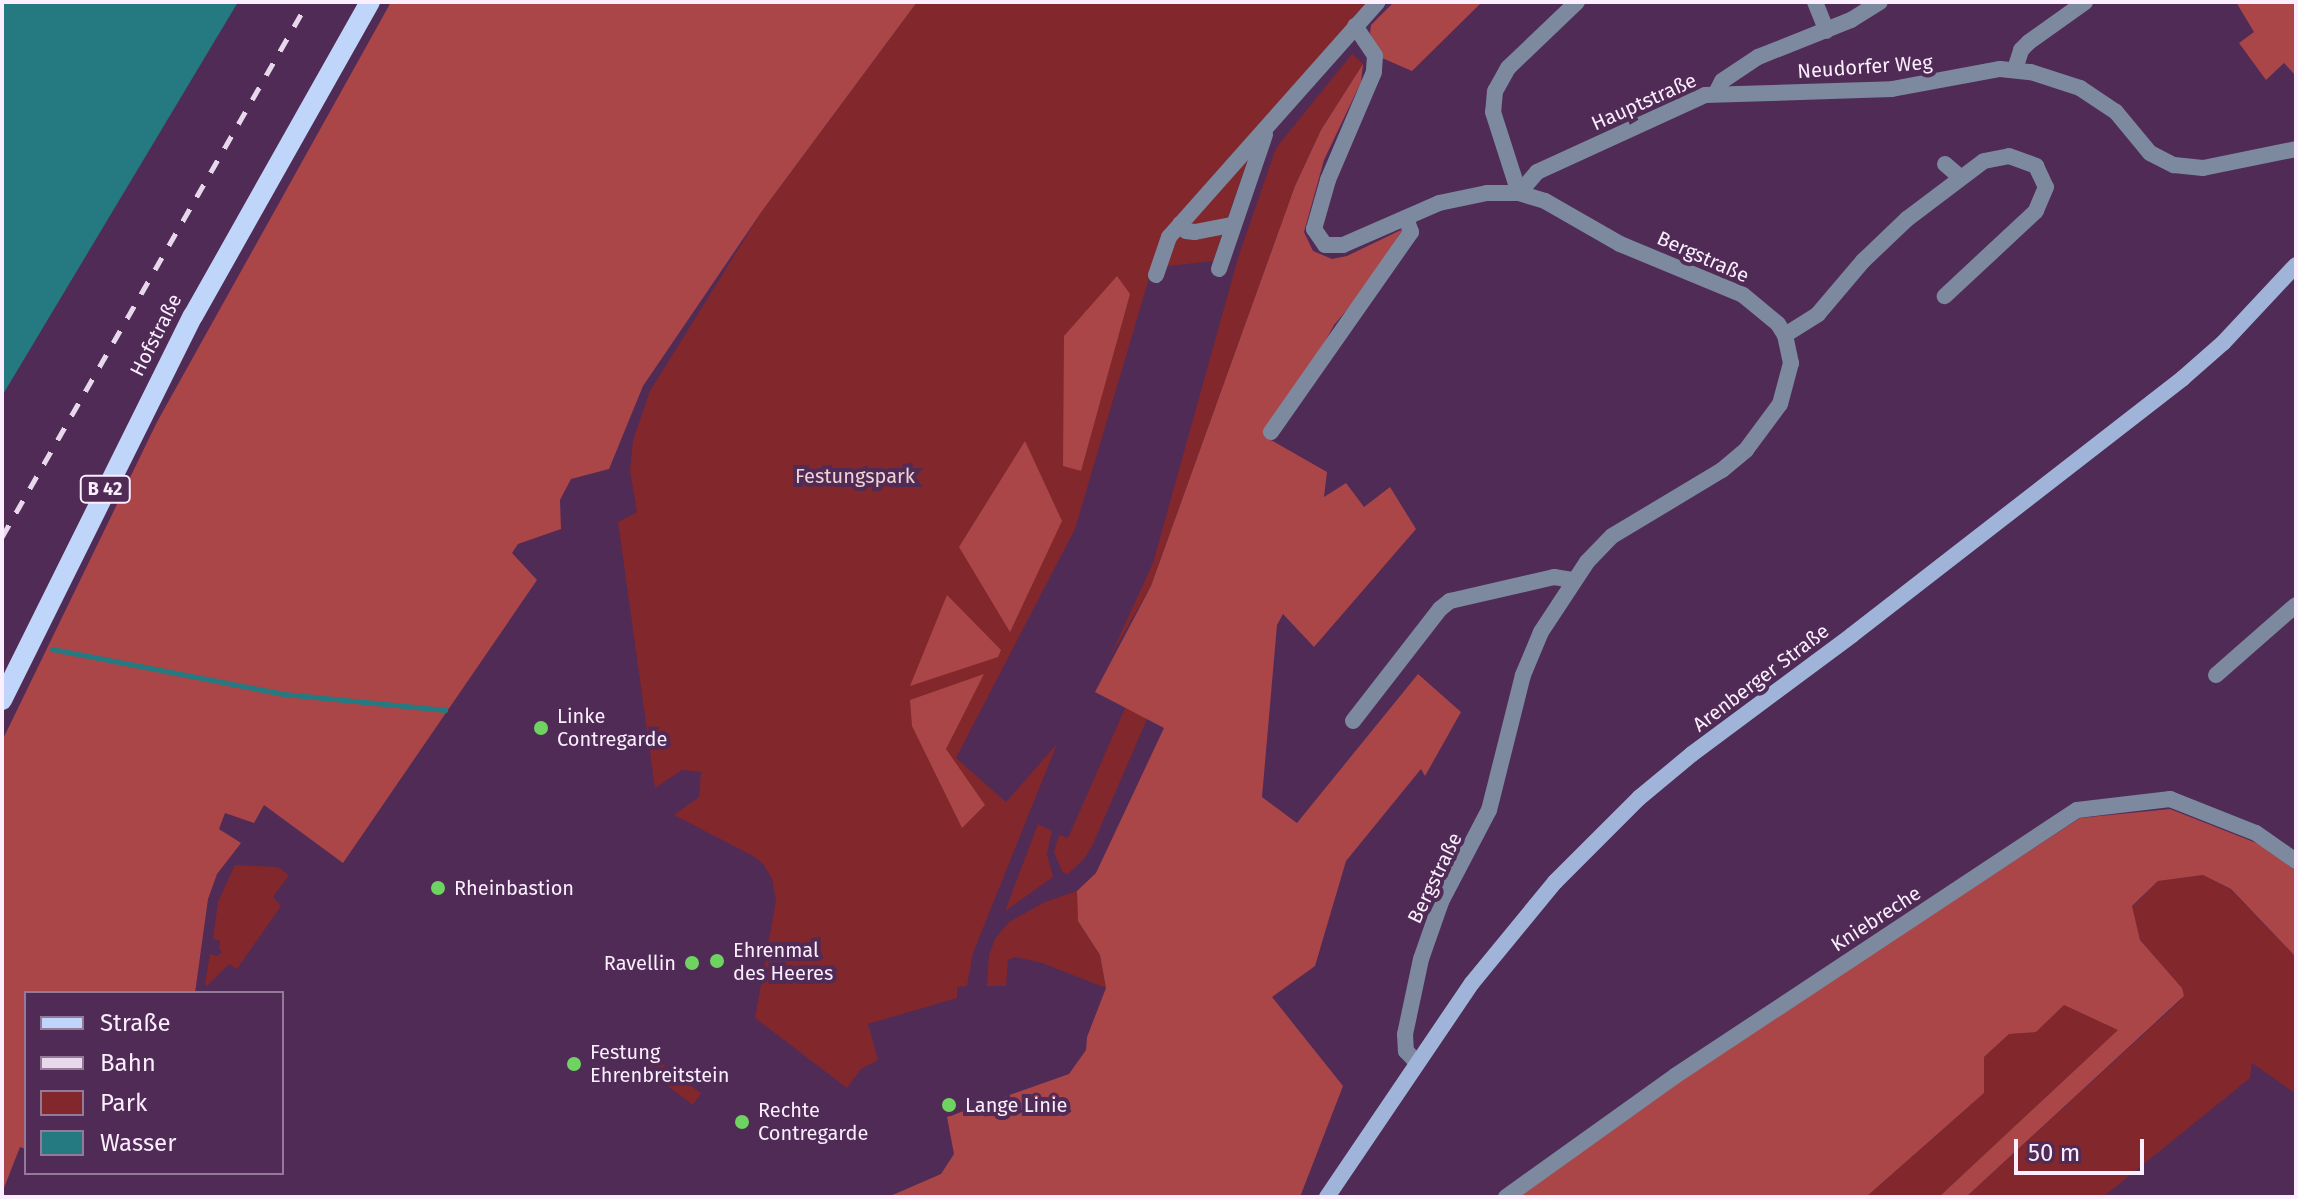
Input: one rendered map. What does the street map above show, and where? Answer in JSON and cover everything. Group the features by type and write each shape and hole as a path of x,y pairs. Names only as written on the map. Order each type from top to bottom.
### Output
{"main road":[{"name":"Hofstraße","path":"2,700 193,316 370,2"},
{"name":"Arenberger Straße","path":"1327,1197 1453,1008 1509,935 1568,868 1639,798 1692,754 1852,635 2183,378 2223,343 2296,265"}],"street":[{"path":"1156,275 1165,245 1180,224 1378,2"},
{"path":"1519,193 1493,112 1495,91 1508,68 1577,2"},
{"path":"1815,2 1827,31"},
{"name":"Hauptstraße","path":"1519,193 1537,172 1693,99 1716,93 1722,81 1758,57 1827,31 1880,2"},
{"path":"2015,69 2021,50 2029,42 2085,2"},
{"name":"Bergstraße","path":"1355,26 1375,56 1374,72 1328,180 1314,229 1318,240 1333,248 1439,203 1471,196 1519,193 1545,201 1620,244 1743,295 1769,314 1785,335 1791,363 1786,390 1772,418 1753,443 1722,470 1612,536 1574,580 1534,646 1489,810 1430,929 1405,1034 1406,1051 1417,1063"},
{"name":"Neudorfer Weg","path":"1716,93 1892,89 2015,69 2053,78 2101,100 2150,153 2174,165 2203,168 2296,149"},
{"path":"1219,269 1257,153 1273,118"},
{"path":"1785,335 1811,321 1884,240 1960,177 1984,161 2009,156 2036,166 2046,187 2036,211 1945,296"},
{"path":"1945,164 1960,177"},
{"path":"1271,432 1411,232 1406,218"},
{"path":"1180,224 1195,232 1232,225"},
{"path":"1353,721 1440,609 1450,601 1554,577 1574,580"},
{"path":"2216,675 2296,605"},
{"name":"Kniebreche","path":"1506,1197 1675,1076 2077,810 2170,799 2256,833 2296,861"}],"green space":[{"name":"Festungspark","path":"917,2 1371,2 1260,123 1213,261 1152,268 1075,529 956,758 1006,802 1057,744 973,953 967,986 957,987 957,998 868,1024 878,1060 861,1069 847,1088 755,1018 776,900 772,879 764,865 755,857 674,815 699,797 701,772 682,770 655,788 618,522 637,512 630,471 633,440 650,391 762,211"},
{"path":"1352,54 1363,64 1321,130 1295,186 1151,586 1109,659 1153,563 1238,258 1276,148"},
{"path":"1126,706 1147,719 1093,844 1084,859 1068,874 1063,873 1054,852 1059,835 1068,838"},
{"path":"1038,824 1052,831 1047,854 1053,877 1005,911"},
{"path":"235,865 278,867 289,875 273,897 281,906 237,969 229,964 207,986 210,954 217,956 222,952 220,941 213,939 218,902"},
{"path":"2203,875 2230,889 2296,957 2296,1094 2252,1063 2250,1078 2103,1197 1966,1197 2181,1000 2182,988 2140,940 2132,907 2158,881"},
{"path":"1077,891 1078,921 1100,955 1106,988 1042,963 1015,957 1008,960 1006,986 987,986 989,955 995,939 1009,922 1045,902"},
{"path":"2064,1005 2119,1030 1939,1197 1866,1197 1984,1093 1984,1057 2009,1034 2036,1032"},
{"path":"654,1058 701,1094 693,1105 646,1069"}],"shaded area":[{"path":"391,2 917,2 762,211 643,386 609,469 571,479 560,500 561,529 518,544 512,553 537,580 343,863 264,805 254,823 225,813 219,829 241,843 217,874 208,899 195,991 24,991 24,1148 20,1147 2,1193 2,741 157,422"},
{"path":"1394,2 1482,2 1412,71 1382,58 1370,33 1371,25"},
{"path":"2236,2 2296,2 2296,76 2284,63 2266,80 2239,43 2254,32"},
{"path":"1363,64 1361,82 1324,160 1304,232 1313,251 1332,259 1347,256 1403,229 1362,292 1334,325 1312,366 1264,436 1327,472 1324,497 1346,483 1364,507 1390,487 1416,529 1314,647 1283,614 1277,625 1262,797 1297,823 1418,674 1461,712 1425,776 1421,769 1346,861 1315,966 1272,997 1343,1086 1300,1197 888,1197 941,1174 954,1154 947,1117 1069,1074 1086,1050 1087,1037 1106,988 1100,955 1078,921 1077,891 1096,873 1164,728 1095,692 1151,586 1295,186 1321,130"},
{"path":"1117,276 1130,294 1081,471 1063,466 1064,336"},
{"path":"1025,441 1062,521 1010,632 959,547"},
{"path":"947,595 1001,650 998,657 910,686"},
{"path":"984,674 946,749 985,805 962,828 912,726 910,700"},
{"path":"2170,809 2259,844 2296,871 2296,957 2231,889 2203,875 2158,881 2132,906 2140,940 2182,988 2184,996 1966,1197 1939,1197 2118,1030 2064,1005 2036,1032 2009,1034 1984,1057 1984,1093 1866,1197 1518,1197 1658,1093 2080,818"}],"water":[{"path":"2,2 238,2 2,396"}],"waterway":[{"path":"52,649 284,694 445,710"}],"railway":[{"path":"2,537 308,2"}],"place":[{"name":"Linke Contregarde","path":"541,728"},
{"name":"Rheinbastion","path":"438,888"},
{"name":"Ehrenmal des Heeres","path":"717,961"},
{"name":"Ravellin","path":"692,963"},
{"name":"Festung Ehrenbreitstein","path":"574,1064"},
{"name":"Lange Linie","path":"949,1105"},
{"name":"Rechte Contregarde","path":"742,1122"}]}
